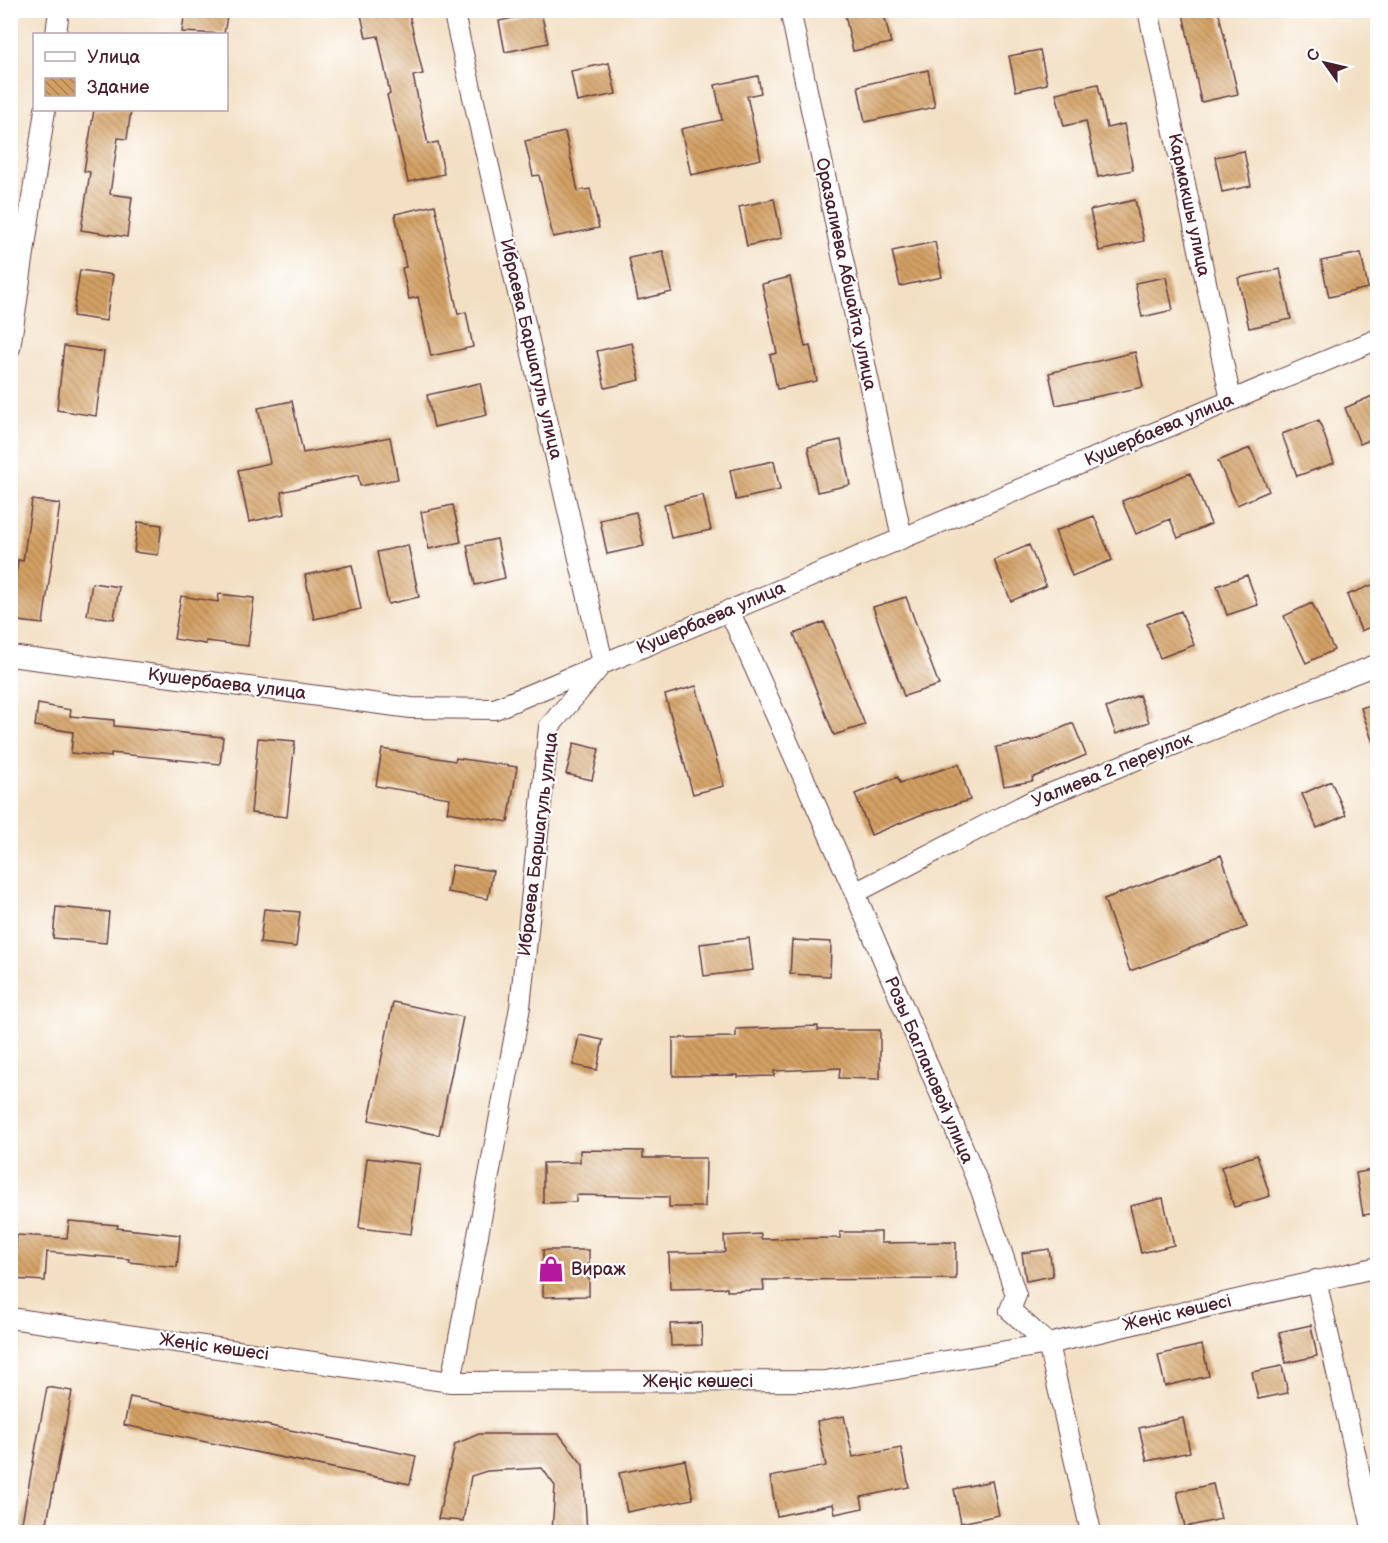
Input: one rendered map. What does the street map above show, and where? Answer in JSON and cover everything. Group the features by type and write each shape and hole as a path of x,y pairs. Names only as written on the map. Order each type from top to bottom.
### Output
{"street":[{"path":"56,33 59,10"},
{"name":"Ибраева Баршагуль улица","path":"451,1382 520,1007 549,727 603,663 453,10"},
{"name":"Оразалиева Абшайта улица","path":"790,10 902,538"},
{"name":"Кармакшы улица","path":"1148,10 1231,400"},
{"path":"10,348 45,111"},
{"name":"Кушербаева улица","path":"10,656 421,708 495,709 1377,339"},
{"name":"Розы Баглановой улица","path":"729,610 855,894 981,1191 1016,1295 1010,1310 1048,1344"},
{"name":"Уалиева 2 переулок","path":"855,894 1032,801 1377,664"},
{"name":"Жеңіс көшесі","path":"10,1318 451,1382 825,1381 1048,1344 1316,1280 1377,1268"},
{"path":"1316,1280 1373,1533"},
{"path":"1048,1344 1091,1533"}],"building":[{"path":"185,10 228,10 224,33 182,32"},
{"path":"360,10 408,10 423,74 413,76 428,144 438,142 444,174 408,182 387,95 390,94 378,36 366,38"},
{"path":"868,10 883,10 891,43 853,51 845,15"},
{"path":"1193,10 1218,10 1238,94 1201,102 1183,13"},
{"path":"541,12 548,43 505,52 499,21"},
{"path":"1040,50 1047,84 1016,91 1009,56"},
{"path":"609,63 616,94 577,102 571,71"},
{"path":"928,70 935,107 865,122 858,86"},
{"path":"758,76 761,93 747,96 761,159 691,175 681,129 722,120 715,85"},
{"path":"1098,84 1107,128 1124,124 1133,170 1098,177 1086,121 1064,126 1056,93"},
{"path":"94,111 131,111 127,139 118,138 110,194 132,197 127,237 81,230 90,172 84,171"},
{"path":"565,132 578,191 590,189 599,228 553,237 539,175 533,176 525,141"},
{"path":"1244,151 1251,186 1222,192 1215,157"},
{"path":"774,199 782,238 747,246 739,207"},
{"path":"1135,200 1144,241 1099,251 1090,210"},
{"path":"435,205 458,314 466,312 473,347 431,356 418,297 409,299 402,268 406,267 395,214"},
{"path":"935,242 942,277 900,286 892,251"},
{"path":"663,251 672,292 638,300 629,258"},
{"path":"1361,253 1368,288 1329,297 1321,261"},
{"path":"1280,269 1291,319 1249,328 1238,278"},
{"path":"80,270 113,275 106,321 73,316"},
{"path":"790,277 805,347 810,346 817,381 777,389 770,355 777,353 762,284"},
{"path":"1166,277 1173,310 1142,317 1135,283"},
{"path":"632,343 640,380 605,388 597,351"},
{"path":"64,346 104,352 96,416 57,410"},
{"path":"1135,352 1143,387 1056,405 1049,373"},
{"path":"480,383 487,415 434,427 427,395"},
{"path":"1377,394 1377,437 1360,444 1345,408"},
{"path":"292,401 303,453 390,437 398,479 360,486 358,475 281,492 285,514 249,522 238,470 270,463 258,408"},
{"path":"1319,420 1334,463 1297,476 1282,434"},
{"path":"841,440 850,485 817,492 808,447"},
{"path":"1250,448 1269,491 1237,505 1218,461"},
{"path":"774,461 780,490 736,500 730,470"},
{"path":"1190,473 1211,524 1178,538 1170,519 1136,534 1122,501"},
{"path":"703,495 711,530 671,538 664,504"},
{"path":"32,500 60,504 43,624 10,620 18,560 23,561"},
{"path":"453,505 461,542 429,549 421,512"},
{"path":"636,512 644,546 607,554 600,520"},
{"path":"1094,516 1112,560 1072,576 1055,531"},
{"path":"138,522 162,525 158,555 134,552"},
{"path":"497,539 505,578 475,585 467,545"},
{"path":"408,545 419,597 388,604 377,552"},
{"path":"1029,545 1046,586 1011,601 994,560"},
{"path":"352,565 361,609 314,619 305,575"},
{"path":"1247,575 1258,605 1227,615 1217,586"},
{"path":"92,583 119,587 114,619 87,615"},
{"path":"1377,583 1377,624 1361,631 1347,595"},
{"path":"219,594 254,598 248,646 206,641 206,644 174,639 181,596 218,602"},
{"path":"906,597 939,685 904,696 873,607"},
{"path":"1312,603 1334,650 1306,663 1284,616"},
{"path":"1181,611 1194,645 1160,658 1147,624"},
{"path":"824,622 865,725 834,735 794,634"},
{"path":"696,686 724,786 693,794 665,695"},
{"path":"1139,695 1149,722 1116,734 1106,708"},
{"path":"1377,703 1377,748 1375,749 1361,708"},
{"path":"38,704 71,710 70,716 114,720 114,726 223,737 220,764 111,753 111,757 71,753 73,732 35,726"},
{"path":"1073,723 1086,755 1032,778 1033,781 1004,786 996,747 1034,740"},
{"path":"258,738 295,741 287,817 251,813"},
{"path":"574,743 599,749 592,780 566,774"},
{"path":"382,749 455,761 456,758 517,767 508,822 447,812 450,798 376,786"},
{"path":"959,764 970,800 920,815 871,835 855,794 898,777 900,783"},
{"path":"1331,781 1346,815 1317,828 1302,794"},
{"path":"1221,855 1247,927 1130,971 1104,899"},
{"path":"452,865 493,871 488,899 447,892"},
{"path":"56,907 109,912 106,943 53,938"},
{"path":"264,909 300,912 296,947 260,943"},
{"path":"749,938 753,970 704,976 700,944"},
{"path":"792,940 831,942 830,976 790,974"},
{"path":"393,1002 463,1017 439,1135 369,1120"},
{"path":"818,1026 818,1030 880,1030 880,1079 839,1078 840,1068 774,1071 774,1076 673,1076 673,1038 736,1037 736,1029"},
{"path":"579,1035 603,1040 597,1070 573,1065"},
{"path":"580,1150 643,1151 643,1158 706,1158 705,1207 669,1207 669,1197 576,1195 576,1202 543,1203 543,1163 580,1162"},
{"path":"1257,1155 1270,1196 1234,1207 1221,1167"},
{"path":"367,1158 420,1164 411,1234 359,1228"},
{"path":"1377,1169 1377,1213 1363,1215 1356,1173"},
{"path":"1163,1198 1174,1245 1141,1253 1130,1206"},
{"path":"69,1221 118,1225 117,1228 180,1235 177,1267 129,1262 129,1259 47,1252 45,1281 13,1279 17,1235 67,1238"},
{"path":"840,1232 881,1232 881,1243 956,1242 956,1279 763,1280 764,1290 670,1289 669,1253 725,1252 724,1236 761,1234 761,1239 840,1238"},
{"path":"1049,1249 1053,1276 1026,1281 1022,1253"},
{"path":"543,1250 589,1250 589,1296 543,1297"},
{"path":"701,1323 702,1345 671,1346 670,1324"},
{"path":"1311,1325 1317,1356 1286,1363 1279,1332"},
{"path":"1202,1345 1209,1376 1165,1386 1158,1355"},
{"path":"1282,1366 1288,1393 1258,1399 1252,1372"},
{"path":"47,1387 72,1391 45,1533 20,1533"},
{"path":"130,1397 416,1456 410,1484 124,1425"},
{"path":"844,1416 853,1457 901,1448 909,1487 861,1497 863,1508 835,1514 833,1504 777,1516 770,1477 826,1466 817,1421"},
{"path":"1183,1418 1190,1452 1147,1461 1139,1428"},
{"path":"479,1434 559,1434 583,1465 587,1533 552,1533 555,1486 542,1468 487,1471 471,1476 463,1521 438,1519 455,1444"},
{"path":"685,1460 693,1499 627,1512 619,1473"},
{"path":"992,1481 999,1515 961,1523 954,1489"},
{"path":"1213,1484 1221,1519 1185,1527 1177,1492"}],"place":[{"name":"Вираж","path":"551,1269"}]}
